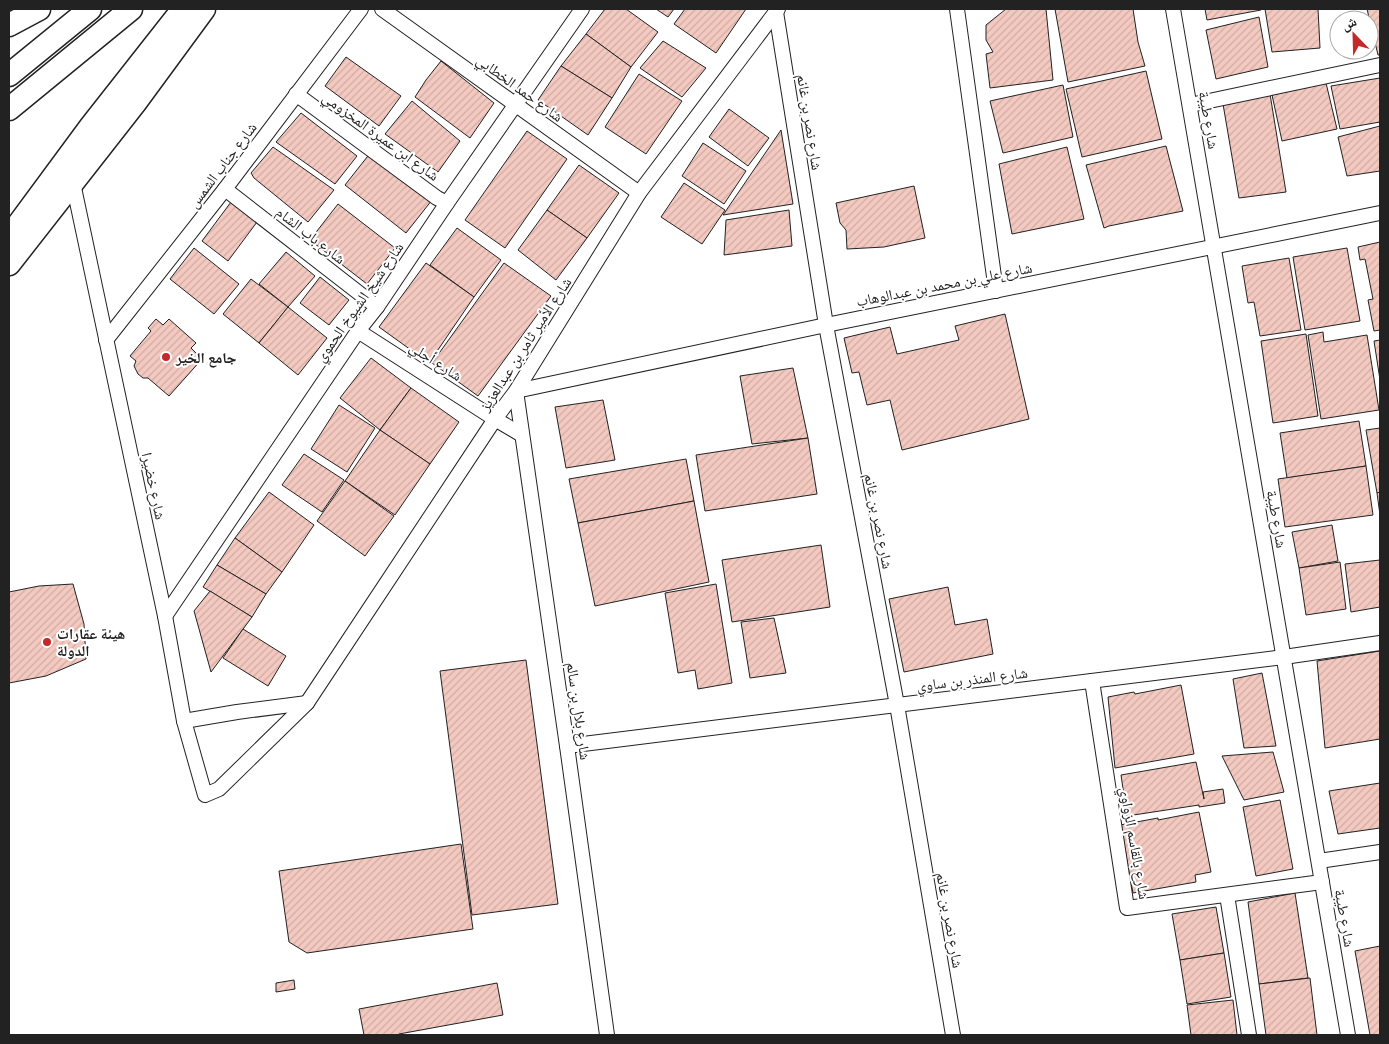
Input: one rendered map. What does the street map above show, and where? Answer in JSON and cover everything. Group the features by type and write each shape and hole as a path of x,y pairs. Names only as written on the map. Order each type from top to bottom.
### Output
{"main road":[{"path":"9,25 39,9"},
{"path":"9,75 90,9"},
{"path":"9,108 131,9"},
{"path":"9,237 91,126 182,9"},
{"path":"9,264 135,103 204,9"}],"street":[{"name":"شارع جناب الشمس","path":"106,340 225,188 361,9"},
{"name":"شارع حمد الخطابي","path":"382,9 640,193"},
{"name":"شارع شيخ الشيوخ الحموي","path":"165,616 358,331 377,308 447,203 582,9"},
{"path":"957,9 996,291"},
{"name":"شارع طيبة","path":"1173,9 1348,1035"},
{"name":"شارع الأمير ثامر بن عبدالعزيز","path":"205,795 219,789 307,703 495,419 516,391 640,193 777,10"},
{"name":"شارع نصر بن غانم","path":"777,10 826,325 897,705 953,1035"},
{"path":"1190,106 1380,65"},
{"name":"شارع ابن عميرة المخزومي","path":"296,94 437,198 447,203"},
{"name":"شارع خضيرا","path":"73,183 165,616 184,721 205,795"},
{"name":"شارع باب الشام","path":"225,188 377,308"},
{"name":"شارع علي بن محمد بن عبدالوهاب","path":"516,391 826,325 1380,214"},
{"name":"شارع أجلي","path":"358,331 522,435"},
{"name":"شارع بلال بن سالم","path":"516,391 607,1035"},
{"name":"شارع المنذر بن ساوي","path":"567,746 1284,657 1380,643"},
{"name":"شارع بالقاسم الزواوي","path":"1092,681 1127,908 1322,882"},
{"path":"184,721 307,703"},
{"path":"1319,861 1380,852"},
{"path":"1227,895 1249,1035"}],"building":[{"path":"605,9 626,9 658,32 631,67 586,34"},
{"path":"656,9 674,9 668,17"},
{"path":"685,9 746,9 716,53 674,24"},
{"path":"1006,9 1046,9 1053,80 990,88 986,54 993,52 986,40 986,25"},
{"path":"1055,9 1133,9 1138,42 1145,66 1068,82"},
{"path":"1205,9 1261,9 1261,10 1207,20"},
{"path":"1265,9 1318,9 1320,48 1272,52"},
{"path":"1380,9 1380,55 1379,10 1367,10"},
{"path":"1259,17 1268,67 1216,79 1206,30"},
{"path":"586,34 631,67 612,98 561,66"},
{"path":"663,41 706,68 682,97 640,68"},
{"path":"346,57 401,96 379,126 325,86"},
{"path":"441,61 494,103 470,138 415,97"},
{"path":"561,66 612,98 588,135 538,100"},
{"path":"1146,71 1162,139 1082,157 1066,89"},
{"path":"639,74 682,101 646,154 605,127"},
{"path":"1380,78 1380,122 1340,129 1331,86"},
{"path":"1326,83 1337,129 1282,141 1272,95"},
{"path":"1063,85 1073,137 1003,153 990,101"},
{"path":"1270,94 1286,192 1239,198 1223,104"},
{"path":"412,101 460,141 438,172 385,134"},
{"path":"729,109 769,138 748,166 709,137"},
{"path":"301,113 357,156 335,184 276,142"},
{"path":"1380,126 1380,171 1347,176 1338,137"},
{"path":"781,130 793,204 723,215"},
{"path":"527,131 567,159 505,248 465,220"},
{"path":"703,143 746,171 724,204 682,176"},
{"path":"1166,146 1183,211 1104,228 1086,165"},
{"path":"273,147 334,190 308,222 254,178 251,173"},
{"path":"1067,147 1084,219 1012,234 999,164"},
{"path":"371,152 432,200 406,233 345,185"},
{"path":"579,165 619,193 587,238 547,210"},
{"path":"684,183 725,210 702,244 661,217"},
{"path":"914,186 925,238 884,247 847,249 846,230 840,223 836,203"},
{"path":"231,202 257,222 228,261 202,241"},
{"path":"338,204 395,248 367,284 310,240"},
{"path":"547,210 587,238 556,280 518,250"},
{"path":"789,210 792,246 724,255 726,220"},
{"path":"457,228 501,260 474,297 430,265"},
{"path":"1380,242 1380,330 1374,331 1368,300 1373,299 1365,259 1360,260 1358,247"},
{"path":"194,248 239,284 214,314 170,279"},
{"path":"1347,248 1360,321 1305,330 1293,257"},
{"path":"286,252 315,276 288,307 259,284"},
{"path":"1289,258 1301,330 1260,336 1254,302 1248,303 1242,266"},
{"path":"426,263 474,297 429,363 379,327"},
{"path":"504,263 551,296 478,396 432,363"},
{"path":"320,277 349,300 329,325 300,303"},
{"path":"251,279 288,307 259,343 223,314"},
{"path":"288,307 327,338 298,375 259,343"},
{"path":"1005,314 1029,419 902,450 890,400 867,405 859,372 852,373 844,338 890,327 897,354 959,340 955,326"},
{"name":"جامع الخير","path":"156,319 163,325 169,319 196,343 191,348 202,359 169,396 148,378 143,378 138,374 134,366 136,361 130,356 151,331 148,328"},
{"path":"1323,332 1324,342 1367,335 1379,410 1321,419 1308,335"},
{"path":"1306,334 1318,416 1273,423 1261,341"},
{"path":"1380,340 1380,380 1374,341"},
{"path":"371,358 411,388 380,430 340,398"},
{"path":"793,368 808,438 752,444 740,376"},
{"path":"411,388 459,422 430,464 380,430"},
{"path":"603,400 615,460 566,468 555,407"},
{"path":"339,405 375,428 347,472 311,449"},
{"path":"1359,421 1366,466 1287,478 1280,433"},
{"path":"1380,428 1380,492 1377,493 1366,430"},
{"path":"380,430 430,464 395,515 345,481"},
{"path":"808,438 817,494 705,511 696,455"},
{"path":"304,454 344,480 322,512 282,485"},
{"path":"686,459 694,501 578,523 569,479"},
{"path":"1366,466 1373,515 1285,527 1278,479"},
{"path":"345,481 394,516 365,556 317,521"},
{"path":"269,492 314,525 282,572 235,538"},
{"path":"1380,492 1380,515 1377,493"},
{"path":"694,501 709,582 595,606 578,523"},
{"path":"1332,525 1338,561 1299,568 1292,532"},
{"path":"235,538 282,572 266,594 217,565"},
{"path":"821,545 830,607 732,622 722,560"},
{"path":"1380,560 1380,607 1351,612 1345,564"},
{"path":"1340,562 1346,609 1306,615 1299,568"},
{"path":"217,565 266,594 252,617 203,587"},
{"name":"هيئة عقارات الدولة","path":"73,584 84,624 86,659 46,676 9,683 9,592 39,586"},
{"path":"716,584 732,683 698,689 695,670 678,673 665,593"},
{"path":"948,587 955,625 987,619 993,654 904,672 889,599"},
{"path":"210,591 252,617 211,672 194,611"},
{"path":"774,618 786,673 750,678 741,622"},
{"path":"243,629 286,656 268,686 223,658"},
{"path":"1380,651 1380,739 1325,748 1317,661"},
{"path":"526,660 558,904 472,915 440,671"},
{"path":"1262,673 1276,746 1244,748 1233,679"},
{"path":"1181,685 1194,754 1115,768 1108,697"},
{"path":"1273,752 1284,792 1244,800 1222,756"},
{"path":"1196,762 1204,799 1203,792 1223,789 1225,803 1127,816 1121,775"},
{"path":"1380,783 1380,828 1338,834 1329,791"},
{"path":"1280,800 1293,869 1256,876 1243,807"},
{"path":"1199,812 1211,872 1195,875 1196,882 1133,893 1120,825"},
{"path":"461,844 473,929 307,953 289,942 279,871"},
{"path":"1295,893 1308,978 1259,984 1248,902"},
{"path":"1216,907 1224,953 1180,960 1172,914"},
{"path":"1380,946 1380,1035 1370,1035 1355,951"},
{"path":"1224,953 1231,997 1187,1004 1180,960"},
{"path":"1310,978 1317,1035 1266,1035 1259,984"},
{"path":"294,980 295,989 276,992 276,983"},
{"path":"497,983 503,1015 400,1035 364,1035 359,1009"},
{"path":"1233,1000 1237,1035 1191,1035 1187,1005"}],"place":[{"name":"جامع الخير","path":"166,357"},
{"name":"هيئة عقارات الدولة","path":"47,642"}]}
